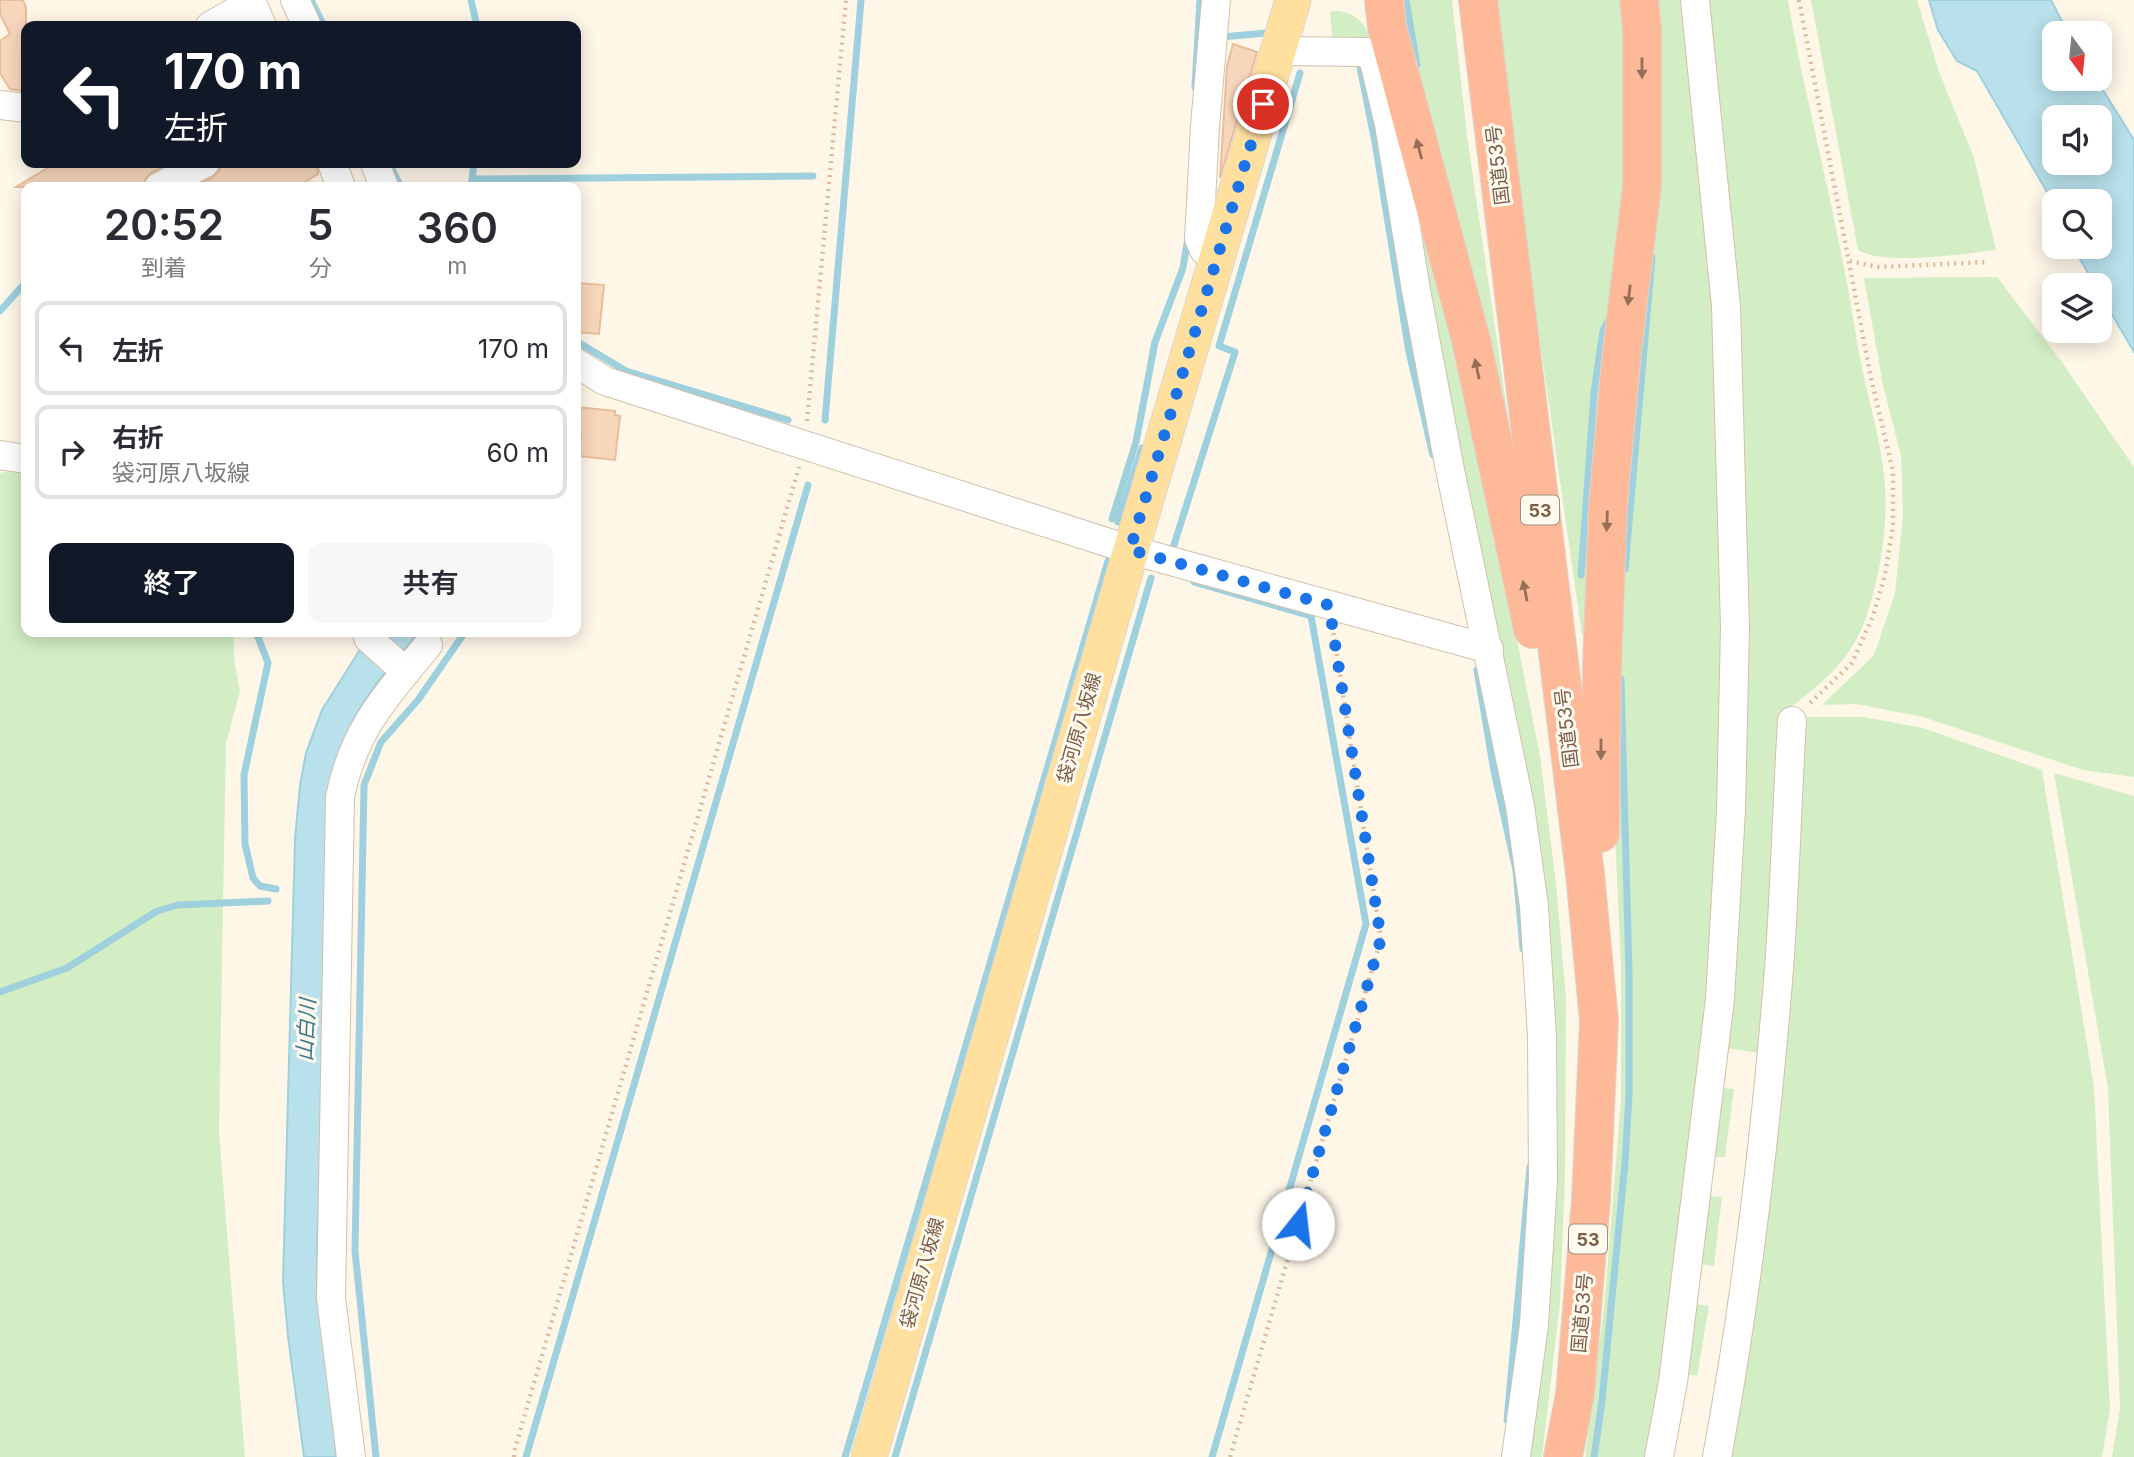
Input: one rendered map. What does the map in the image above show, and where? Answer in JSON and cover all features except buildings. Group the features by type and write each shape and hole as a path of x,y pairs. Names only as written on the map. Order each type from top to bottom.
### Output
{"highway":[{"path":"1384,0 1387,27 1471,340 1585,874"},
{"name":"国道53号","path":"1478,0 1585,874 1599,1021 1591,1200 1575,1394 1563,1457"},
{"path":"1599,1021 1602,668 1606,545 1622,351 1642,186 1642,29 1639,0"}],"main road":[{"name":"袋河原八坂線","path":"869,1457 1130,550 1293,0"}],"street":[{"path":"295,0 305,21"},
{"path":"1216,0 1199,239 1204,250 1217,260"},
{"path":"1659,1457 1673,1382 1720,999 1732,757 1735,627 1726,306 1695,0"},
{"path":"224,21 255,10"},
{"path":"1278,51 1366,52 1374,61 1389,124 1416,290 1449,465 1489,649 1524,831 1534,906 1542,1037 1543,1181 1534,1325 1517,1457"},
{"path":"0,105 21,107"},
{"path":"169,182 195,168"},
{"path":"581,366 606,381 1130,550 1489,649"},
{"path":"0,454 21,458"},
{"path":"368,637 406,672"},
{"path":"351,1457 331,1298 340,797 346,770 368,720 428,645"},
{"path":"1717,1457 1738,1346 1763,1137 1779,968 1792,721"}],"path":[{"path":"514,1457 805,446 846,0"},
{"path":"1792,721 1852,663 1873,616 1885,575 1893,526 1893,471 1871,378 1799,0"},
{"path":"1850,261 1878,267 1989,262"},
{"path":"1230,1457 1381,939 1329,605"}],"green space":[{"path":"1394,0 1452,0 1467,136 1511,437"},
{"path":"1491,0 1628,0 1630,142 1589,636 1582,635"},
{"path":"1653,0 1686,0 1716,332 1722,562 1720,776 1705,1048 1649,1457 1585,1457 1604,1307 1621,1100 1621,966 1611,748"},
{"path":"1707,0 1788,0 1878,438 1886,505 1880,562 1872,600 1859,634 1831,673 1780,715 1775,851 1759,1053 1725,1048 1738,886"},
{"path":"1811,0 1917,0 1939,72 1974,158 1996,250 1905,258 1870,255 1858,250"},
{"path":"1330,12 1348,13 1358,19 1371,39 1333,41"},
{"path":"1410,165 1443,297 1519,650 1540,756 1556,883 1566,999 1565,1177 1560,1303 1542,1457 1526,1457 1550,1012 1439,379"},
{"path":"1997,277 2042,336 2042,343 2047,343 2061,361 2134,467 2134,777 2083,770 1923,717 1856,704 1822,705 1874,655 1895,593 1903,516 1901,456 1883,385 1864,278"},
{"path":"21,469 21,637 233,637 240,691 226,743 219,1132 245,1457 0,1457 0,473"},
{"path":"1807,717 1864,717 1923,728 2042,770 2094,1087 2110,1409 2102,1457 1730,1457 1787,1018"},
{"path":"2054,773 2134,796 2134,1457 2112,1457 2120,1408 2108,1089"},
{"path":"1721,1088 1734,1089 1725,1157 1712,1157"},
{"path":"1709,1196 1722,1197 1714,1266 1700,1264"},
{"path":"1696,1304 1709,1306 1697,1376 1685,1374"}],"water":[{"path":"1929,0 2051,0 2062,21 2042,21 2042,91 2103,91 2134,140 2134,352 2112,314 2112,273 2088,273 2080,259 2112,259 2112,189 2045,189 1977,71 1957,61 1938,30"},
{"name":"山白川","path":"415,637 369,694 346,735 317,1243 317,1285 337,1457 304,1457 283,1282 295,839 300,785 306,753 322,710 361,648 381,639"}],"waterway":[{"path":"311,0 322,21"},
{"path":"471,0 476,21"},
{"path":"825,420 861,0"},
{"path":"1195,87 1200,0"},
{"path":"1406,0 1417,65"},
{"path":"1222,37 1266,33"},
{"path":"1360,67 1409,352 1433,455"},
{"path":"1173,548 1235,352 1219,346 1300,73"},
{"path":"392,168 398,182"},
{"path":"472,182 473,168"},
{"path":"476,179 813,176"},
{"path":"1112,519 1136,442 1155,342 1183,268 1188,238"},
{"path":"1625,569 1652,257"},
{"path":"0,311 21,288"},
{"path":"1581,575 1594,393 1603,331 1610,317"},
{"path":"581,344 626,371 788,420"},
{"path":"1118,522 1142,448"},
{"path":"526,1457 808,485"},
{"path":"845,1457 1108,561"},
{"path":"895,1457 1151,578"},
{"path":"1194,582 1311,616 1366,924 1212,1457"},
{"path":"258,637 268,663 244,775 245,844 253,878 260,886 276,889"},
{"path":"376,1457 355,1251 364,785 381,742 418,700 462,637"},
{"path":"1477,670 1494,771 1516,870 1523,949"},
{"path":"1594,1457 1602,1401 1629,1095 1629,972 1621,679"},
{"path":"0,992 67,968 157,911 178,905 268,901"},
{"path":"1507,1420 1530,1167"}],"route":[{"path":"1263,104 1130,550 1329,605 1381,939 1298,1224"}]}
